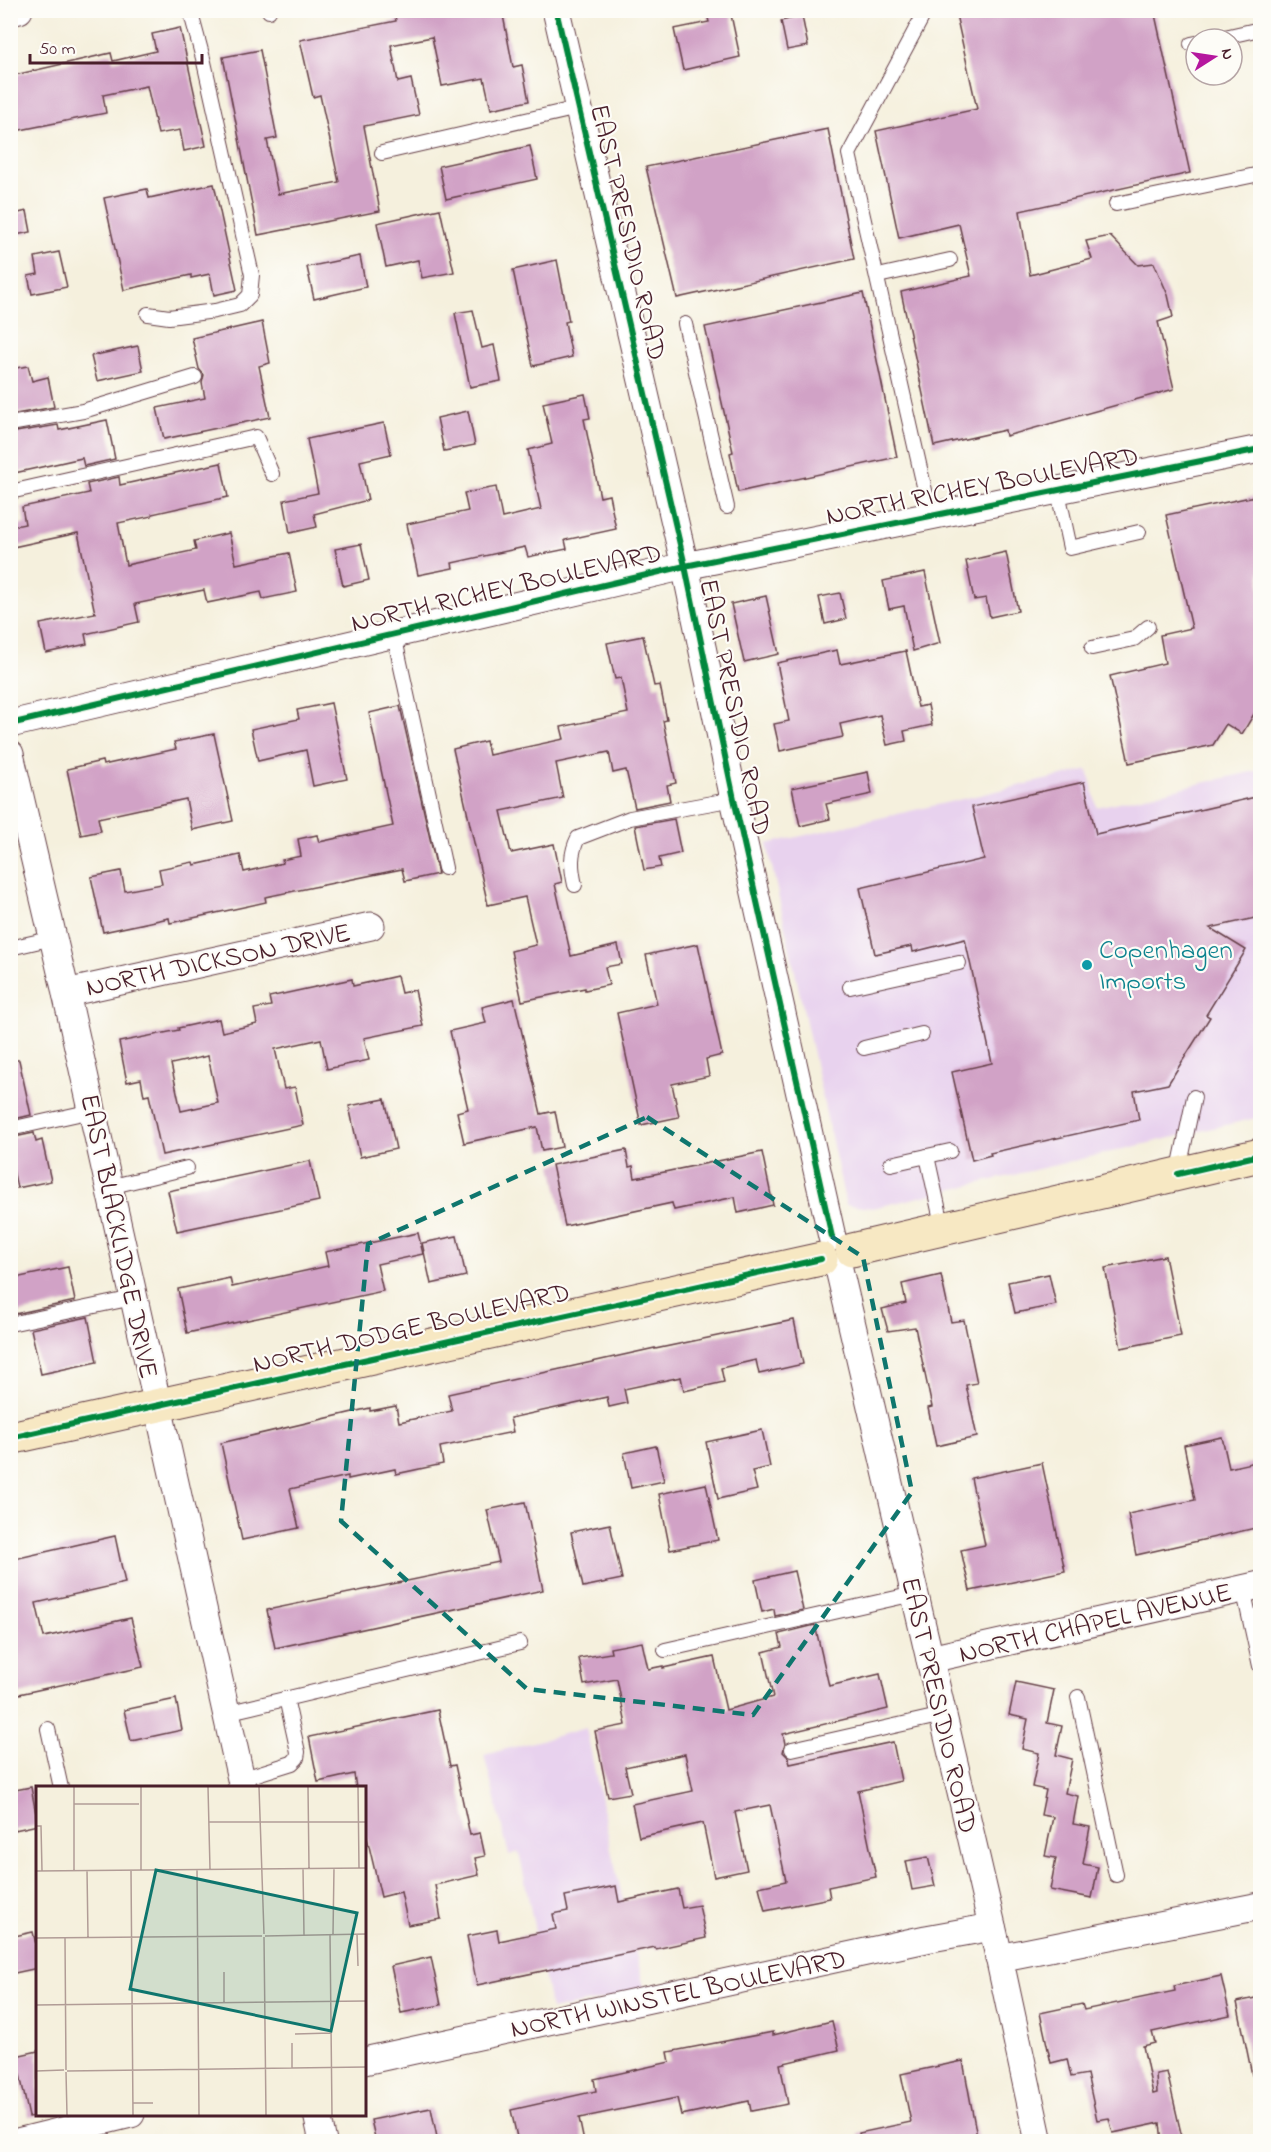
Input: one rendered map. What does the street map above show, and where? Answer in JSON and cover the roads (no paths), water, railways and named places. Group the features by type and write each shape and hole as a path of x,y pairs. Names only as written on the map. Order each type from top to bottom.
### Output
{"street":[{"path":"10,12 19,10"},
{"name":"EAST PRESIDIO ROAD","path":"556,10 685,566 734,799 836,1254 999,1958 1039,2142"},
{"name":"NORTH RICHEY BOULEVARD","path":"10,724 685,566 1058,492 1260,449"},
{"name":"EAST BLACKLIDGE DRIVE","path":"10,754 66,993 242,1783"},
{"name":"NORTH DICKSON DRIVE","path":"66,993 371,926"},
{"name":"NORTH DODGE BOULEVARD","path":"10,1438 836,1254 1260,1155"},
{"name":"NORTH CHAPEL AVENUE","path":"930,1659 1252,1587"},
{"path":"999,1958 1260,1906"},
{"name":"NORTH WINSTEL BOULEVARD","path":"366,2061 926,1939 992,1928"},
{"path":"17,2142 127,2116"},
{"path":"317,2116 323,2142"}],"lane":[{"path":"148,314 169,317 215,311 240,305 250,295 252,275 190,10"},
{"path":"927,10 849,154 931,517"},
{"path":"1244,33 1260,29"},
{"path":"382,153 578,108"},
{"path":"1116,204 1260,174"},
{"path":"878,276 950,261"},
{"path":"685,324 727,507"},
{"path":"10,424 83,411 195,377"},
{"path":"10,492 256,437 272,474"},
{"path":"1058,492 1070,548 1140,532"},
{"path":"1092,648 1134,639 1148,627"},
{"path":"394,635 445,868"},
{"path":"574,885 571,867 572,849 578,838 630,818 734,799"},
{"path":"10,948 53,938"},
{"path":"850,987 959,963"},
{"path":"864,1048 922,1034"},
{"path":"1178,1174 1194,1097"},
{"path":"10,1129 92,1111"},
{"path":"891,1164 950,1150"},
{"path":"927,1156 943,1229"},
{"path":"109,1186 187,1168"},
{"path":"10,1324 133,1298"},
{"path":"1252,1587 1260,1666"},
{"path":"665,1650 914,1594"},
{"path":"226,1713 520,1643"},
{"path":"1078,1697 1116,1875"},
{"path":"242,1783 292,1763 297,1758 298,1752 286,1698"},
{"path":"792,1749 943,1715"},
{"path":"48,1729 61,1786"}],"place":[{"name":"Copenhagen Imports","path":"1087,965"}]}
